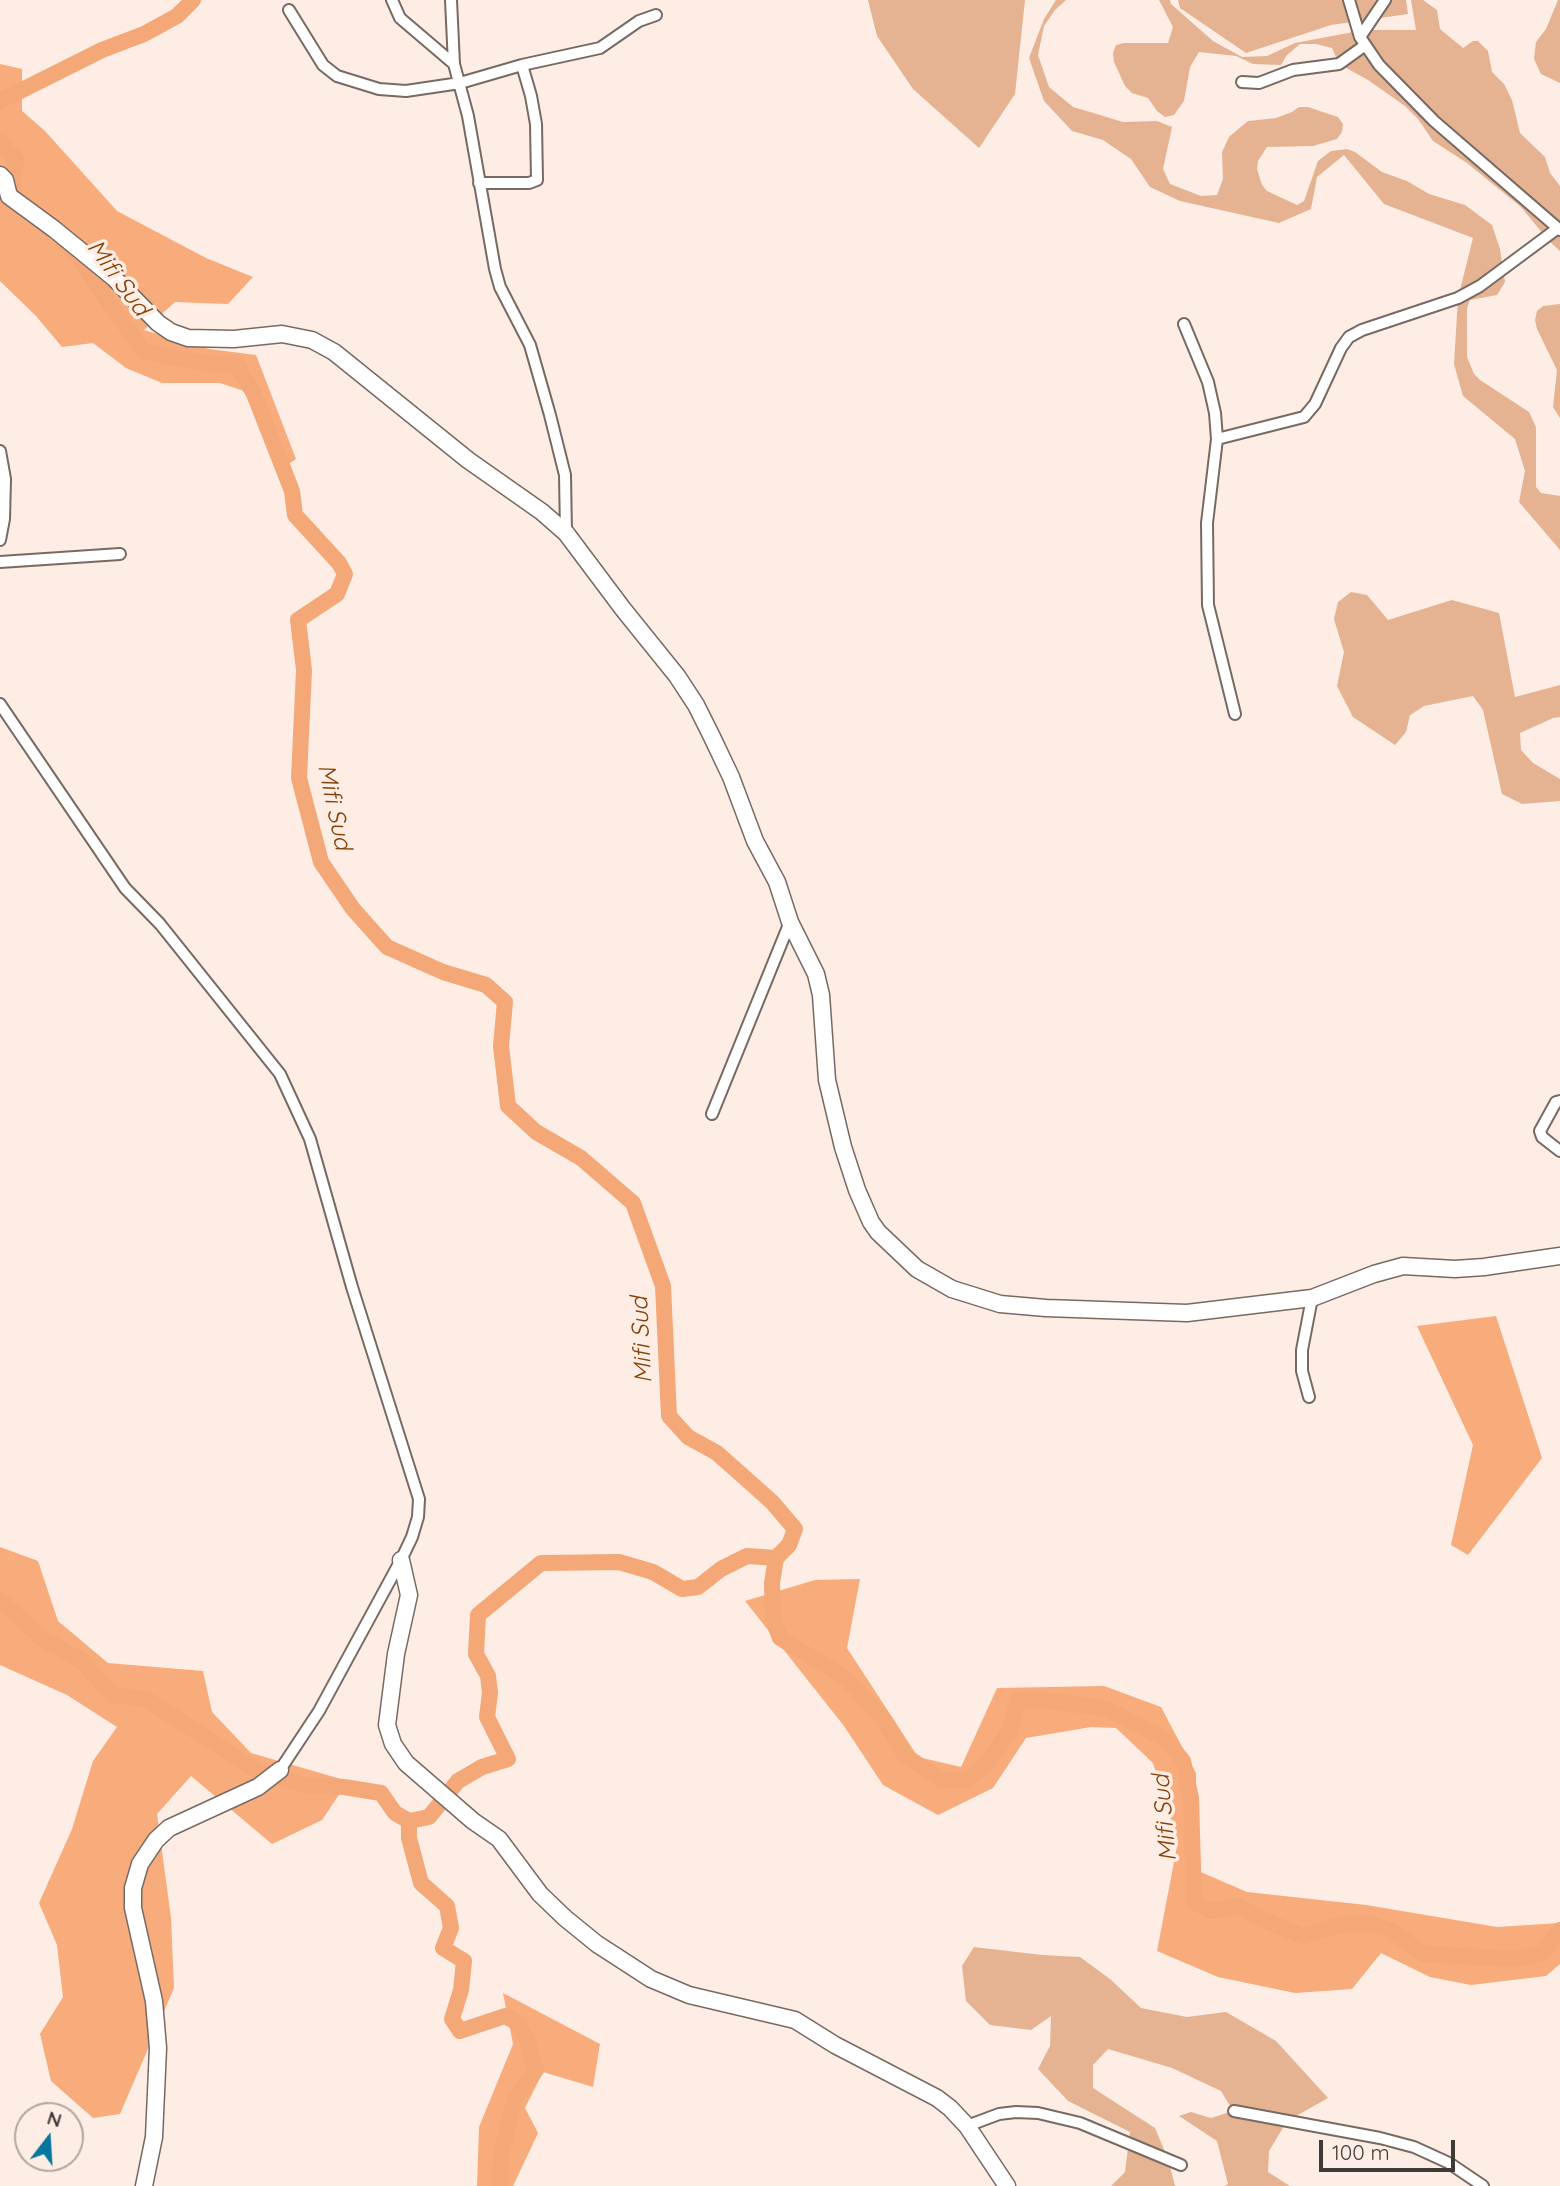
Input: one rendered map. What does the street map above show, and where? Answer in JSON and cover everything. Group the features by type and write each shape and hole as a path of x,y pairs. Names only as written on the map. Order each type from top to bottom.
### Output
{"street":[{"path":"392,0 400,18 454,64"},
{"path":"451,0 454,64 460,83 497,278 530,345 565,475 566,533"},
{"path":"1217,439 1304,417 1315,404 1341,348 1349,337 1362,330 1458,298 1480,286 1559,229 1434,121 1379,65 1362,41 1349,0"},
{"path":"1242,82 1259,83 1293,69 1339,64 1362,41 1385,0"},
{"path":"289,10 319,60 337,76 379,89 406,91 460,83 522,65 600,48 639,21 656,15"},
{"path":"478,183 529,183 537,180 536,124 522,65"},
{"path":"5,184 114,278 158,323 171,332 188,338 234,339 282,334 312,340 334,352 468,460 542,512 566,533 622,609 677,676 696,705 731,776 755,841 777,882 790,922 816,974 821,995 827,1080 857,1191 878,1232 917,1269 940,1284 993,1302 1046,1308 1187,1313 1312,1298 1403,1266 1455,1269 1560,1256"},
{"path":"1184,324 1208,382 1217,439 1207,523 1208,605 1235,713"},
{"path":"0,452 5,480 4,519 0,540"},
{"path":"0,562 120,554"},
{"path":"0,704 125,888 160,924 280,1074 310,1139 352,1287 419,1499 415,1527 401,1560 319,1711 280,1770 258,1787 169,1828 156,1840 140,1864 133,1888 133,1908 154,2001 158,2048 154,2137 144,2186"},
{"path":"712,1114 790,922"},
{"path":"1560,1101 1556,1102 1539,1131 1542,1137 1560,1151"},
{"path":"1308,1397 1302,1350 1312,1298"},
{"path":"401,1560 409,1595 396,1654 387,1725 393,1744 406,1763 499,1839 540,1894 565,1918 615,1957 651,1979 689,1995 795,2020 835,2045 937,2098 967,2126 1007,2186"},
{"path":"1234,2111 1380,2138 1414,2147 1449,2163 1483,2186"},
{"path":"967,2126 999,2114 1038,2113 1080,2123 1181,2165"}],"shaded area":[{"path":"868,0 1025,0 1015,94 979,148 913,89 877,36"},
{"path":"1056,0 1066,0 1044,26 1038,55 1049,87 1073,107 1123,122 1157,121 1172,127 1163,169 1170,184 1201,196 1217,195 1223,179 1222,152 1229,137 1248,121 1276,118 1299,107 1308,107 1338,117 1343,124 1342,132 1337,139 1313,146 1267,147 1258,161 1257,169 1267,191 1297,205 1304,201 1318,161 1331,151 1347,149 1382,172 1407,181 1429,194 1465,205 1492,225 1500,249 1505,282 1497,295 1470,300 1467,308 1467,357 1474,374 1480,380 1529,412 1536,427 1536,487 1541,493 1560,496 1560,550 1519,502 1525,471 1515,439 1463,396 1454,364 1458,298 1473,238 1384,204 1344,155 1317,177 1311,209 1279,223 1180,201 1150,187 1131,159 1103,140 1072,131 1044,101 1029,58 1044,19"},
{"path":"1159,0 1170,0 1171,4 1213,41 1242,57 1267,56 1295,43 1364,30 1416,30 1411,0 1423,0 1437,10 1440,29 1463,48 1473,41 1478,41 1488,51 1492,72 1504,84 1512,100 1520,133 1545,157 1550,173 1560,186 1560,251 1521,207 1467,163 1433,141 1405,106 1339,64 1332,48 1300,44 1287,55 1281,65 1253,64 1236,56 1199,52 1190,67 1184,101 1174,115 1165,117 1148,98 1132,93 1125,86 1114,62 1113,53 1116,45 1124,43 1168,43 1173,27"},
{"path":"1178,0 1406,0 1408,14 1331,25 1246,53 1180,8"},
{"path":"1558,0 1560,83 1541,74 1534,59 1536,42 1546,29"},
{"path":"0,64 22,69 22,111 45,131 117,211 206,258 253,277 228,304 175,302 144,330 209,349 256,355 296,459 277,472 247,392 220,383 162,383 126,368 93,343 62,347 36,316 0,281"},
{"path":"1560,304 1560,418 1553,407 1557,370 1535,320 1537,311 1543,306"},
{"path":"1351,592 1367,595 1388,620 1452,600 1499,613 1515,697 1560,685 1560,717 1520,733 1521,750 1533,763 1560,779 1560,801 1522,804 1502,794 1483,710 1473,696 1424,706 1410,715 1406,732 1395,745 1353,717 1337,686 1344,652 1334,619 1338,602"},
{"path":"1496,1316 1542,1458 1468,1555 1451,1545 1473,1445 1417,1326"},
{"path":"0,1547 38,1561 58,1621 108,1663 203,1671 212,1712 251,1753 348,1781 322,1820 272,1844 191,1776 157,1814 171,1918 174,1988 120,2114 93,2118 84,2110 84,2102 75,2102 51,2081 40,2034 63,1997 57,1945 39,1903 72,1829 93,1761 117,1727 67,1695 0,1665"},
{"path":"860,1579 847,1648 918,1757 961,1767 997,1688 1104,1686 1161,1707 1196,1773 1196,1870 1247,1892 1366,1905 1497,1927 1560,1923 1560,1964 1546,1976 1471,1985 1430,1977 1381,1953 1352,1989 1295,1993 1218,1977 1157,1951 1178,1841 1153,1763 1116,1728 1091,1727 1026,1738 993,1788 938,1815 883,1785 844,1726 745,1601 815,1580"},
{"path":"974,1947 1080,1957 1110,1979 1141,2008 1187,2017 1226,2012 1276,2041 1328,2098 1287,2121 1269,2151 1268,2172 1290,2186 1225,2186 1228,2184 1217,2141 1179,2116 1191,2112 1211,2118 1233,2111 1221,2091 1172,2068 1108,2049 1093,2065 1093,2088 1155,2128 1168,2159 1175,2186 1111,2186 1125,2172 1130,2132 1068,2101 1038,2069 1050,2046 1051,2016 1031,2030 990,2025 966,2001 962,1966"},
{"path":"503,1993 600,2044 593,2087 543,2072 525,2108 538,2133 513,2186 477,2186 479,2127 513,2044"}],"waterway":[{"name":"Mifi Sud","path":"0,101 102,50 144,34 177,16 193,0"},
{"name":"Mifi Sud","path":"0,142 16,160 14,198"},
{"name":"Mifi Sud","path":"64,244 74,252 143,351 201,363 237,365 254,394 292,491 295,515 339,563 345,574 337,594 298,620 304,670 299,778 321,862 353,909 387,947 443,972 486,985 505,1002 501,1046 508,1106 536,1132 581,1158 633,1203 663,1286 669,1416 688,1437 717,1453 772,1502 795,1529 789,1545 776,1558 772,1583 773,1620 780,1638 846,1678 885,1721 905,1756 942,1780 966,1780 988,1763 1009,1732 1018,1700 1053,1701 1107,1709 1165,1739 1183,1761 1191,1798 1194,1902 1211,1911 1240,1906 1261,1919 1303,1936 1338,1925 1371,1924 1392,1931 1423,1954 1515,1959 1543,1953 1560,1930"},
{"path":"0,1600 43,1639 81,1660 112,1695 146,1699 255,1770 305,1785 381,1793 395,1813 409,1821 429,1817 458,1781 482,1767 508,1759 487,1717 490,1693 488,1676 476,1654 478,1615 541,1563 619,1562 653,1572 682,1589 698,1587 721,1569 747,1556 776,1558"},
{"path":"409,1821 409,1838 421,1883 447,1906 451,1928 443,1948 464,1961 461,1990 452,2019 460,2031 505,2016 518,2023 527,2040 536,2070 515,2098 501,2155 500,2186"}]}
